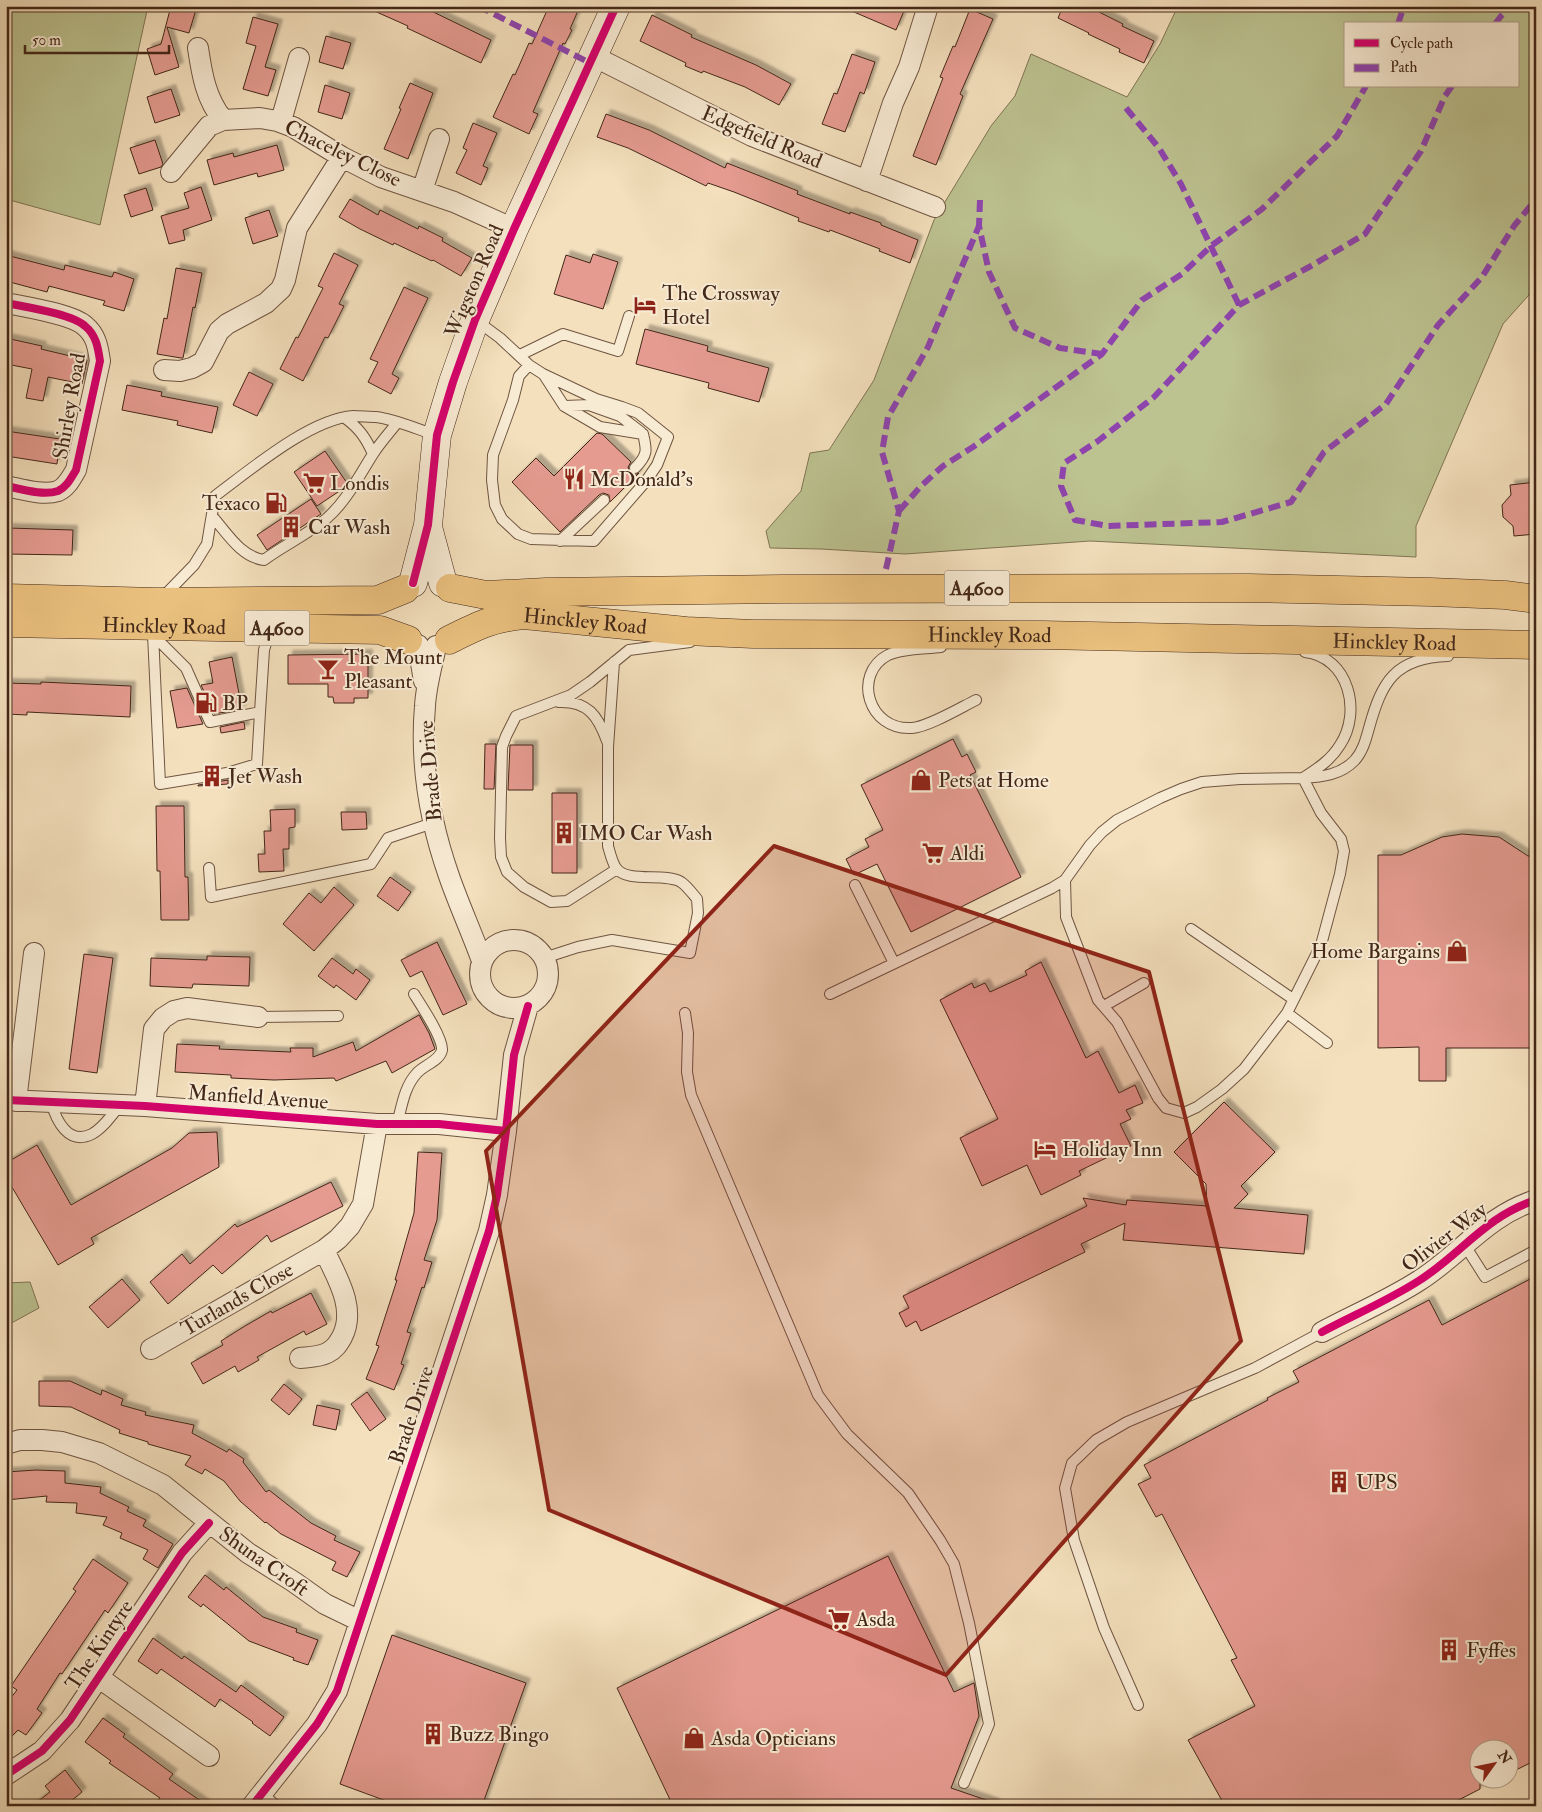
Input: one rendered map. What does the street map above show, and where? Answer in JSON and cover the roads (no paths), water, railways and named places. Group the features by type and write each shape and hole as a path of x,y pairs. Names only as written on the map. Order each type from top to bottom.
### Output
{"highway":[{"name":"A4600","path":"409,586 427,580 446,585"},
{"name":"Hinckley Road","path":"446,585 486,595 546,592 782,589 1249,588 1506,595 1536,599"},
{"path":"409,586 396,603 395,618 400,632 428,643 459,627 462,609 458,596 446,585"},
{"name":"Hinckley Road","path":"6,598 157,602 378,600 409,586"},
{"name":"Hinckley Road","path":"6,622 148,630 286,628 380,630 428,643 488,621 524,615 686,631 753,634 1042,635 1536,645"}],"street":[{"name":"Wigston Road","path":"409,586 428,525 437,435 475,320 514,229 616,6"},
{"path":"867,180 893,103 909,67 928,6"},
{"path":"171,172 209,126 222,120 214,109 207,93 202,76 198,48"},
{"name":"Edgefield Road","path":"593,56 752,136 935,207"},
{"path":"280,122 299,58"},
{"name":"Chaceley Close","path":"222,120 260,118 280,122 308,135 342,157 381,177 422,190 514,229"},
{"path":"422,190 439,138"},
{"path":"164,370 180,371 192,368 202,362 209,353 219,331 227,324 266,302 281,289 285,280 297,228 342,157"},
{"name":"Shirley Road","path":"6,303 71,318 84,325 94,336 98,346 100,361 76,470 67,485 57,491 42,492 6,486"},
{"name":"Wigston Road","path":"428,525 446,585"},
{"name":"Brade Drive","path":"428,643 424,717 428,791 434,822 449,877 482,962"},
{"name":"Brade Drive","path":"461,904 496,945"},
{"path":"510,940 526,942 536,948 544,958 547,962 547,984 538,999 518,1007 494,1002 486,993 482,985 480,973 482,962 488,951 496,945 510,940"},
{"name":"Manfield Avenue","path":"34,952 11,1100 145,1106 377,1124 439,1124 506,1131"},
{"name":"Brade Drive","path":"263,1802 337,1692 481,1259 497,1195 506,1131 518,1007"},
{"path":"145,1106 154,1030 162,1018 174,1011 187,1008 258,1017"},
{"name":"Turlands Close","path":"151,1349 324,1250 338,1239 350,1226 362,1204 377,1124"},
{"name":"Olivier Way","path":"1322,1332 1419,1281 1492,1221 1506,1212 1536,1200"},
{"path":"300,1358 326,1354 337,1347 345,1331 347,1311 342,1289 324,1250"},
{"name":"Shuna Croft","path":"6,1444 20,1440 62,1442 99,1454 163,1485 208,1523 248,1553 325,1604 360,1621"},
{"name":"The Kintyre","path":"6,1775 42,1751 70,1720 182,1553 208,1523"},
{"name":"The Kintyre","path":"98,1677 209,1756"}],"lane":[{"path":"520,355 563,334 618,351 629,316"},
{"path":"475,320 500,338 529,365 543,374 596,399 622,406 638,413 668,437 657,465 646,482 594,541 531,540 518,534 502,519 496,505 492,480 493,455 513,400 519,376 529,365"},
{"path":"543,374 564,406 600,427 643,434"},
{"path":"564,406 589,405 620,416 643,434 646,449 643,459 635,468"},
{"path":"157,602 194,565 206,544 215,496 275,452 310,430 353,416 378,417 437,435"},
{"path":"345,418 357,427 365,437 373,454"},
{"path":"212,516 243,552 264,560 314,529 327,518 367,467 373,454 397,423"},
{"path":"560,541 604,500"},
{"path":"148,630 160,784 227,774 257,764 264,650 267,640 286,628"},
{"path":"148,630 186,668 210,722 260,712"},
{"path":"617,868 566,901 551,902 524,887 507,872 501,857 500,838 502,747 516,716 554,703 578,691 629,650 753,634"},
{"path":"976,700 915,728 896,727 879,717 872,708 869,684 873,671 879,662 888,655 899,652 1042,635"},
{"path":"1184,639 1310,652 1322,656 1335,666 1350,694 1352,712 1348,730 1330,758 1303,778"},
{"path":"1491,654 1536,649"},
{"path":"830,994 1052,888 1064,880 1102,832 1134,809 1167,794 1202,782 1303,778 1333,774 1345,768 1357,758 1364,745 1375,707 1391,677 1402,667 1415,661 1432,657 1454,656"},
{"path":"544,958 612,940 654,946 690,954 698,913 698,898 680,881 669,878 631,876 621,873 608,846 608,747 614,662"},
{"path":"554,703 570,702 592,712 600,723 608,747"},
{"path":"1064,880 1066,916 1098,1000 1117,1022 1158,1098 1166,1108 1184,1113 1197,1107 1222,1089 1244,1069 1287,1013 1321,944 1340,874 1344,851 1341,839 1321,813 1303,778"},
{"path":"209,868 211,897 371,864 388,838 434,822"},
{"path":"855,885 894,963"},
{"path":"1191,929 1293,999"},
{"path":"1104,1006 1144,983"},
{"path":"398,1124 408,1085 417,1072 436,1059 442,1052 442,1045 428,1016 414,994"},
{"path":"685,1013 688,1033 687,1072 691,1094 818,1395 847,1434 908,1493 954,1564 969,1623 989,1724 964,1783"},
{"path":"1287,1013 1327,1044"},
{"path":"258,1017 338,1016"},
{"path":"51,1102 60,1125 68,1133 80,1136 91,1134 106,1122 120,1105"},
{"path":"1464,1244 1485,1277 1536,1250"},
{"path":"1138,1706 1104,1628 1074,1540 1065,1488 1072,1463 1096,1440 1127,1422 1255,1368 1322,1332"}],"place":[{"name":"The Crossway Hotel","path":"645,305"},
{"name":"McDonald's","path":"574,479"},
{"name":"Londis","path":"314,483"},
{"name":"Texaco","path":"276,503"},
{"name":"Car Wash","path":"291,527"},
{"name":"The Mount Pleasant","path":"328,669"},
{"name":"BP","path":"206,703"},
{"name":"Jet Wash","path":"212,776"},
{"name":"Pets at Home","path":"921,780"},
{"name":"IMO Car Wash","path":"564,833"},
{"name":"Aldi","path":"933,853"},
{"name":"Home Bargains","path":"1457,951"},
{"name":"Holiday Inn","path":"1045,1149"},
{"name":"UPS","path":"1339,1482"},
{"name":"Asda","path":"839,1619"},
{"name":"Fyffes","path":"1449,1650"},
{"name":"Buzz Bingo","path":"433,1734"},
{"name":"Asda Opticians","path":"694,1738"}]}
